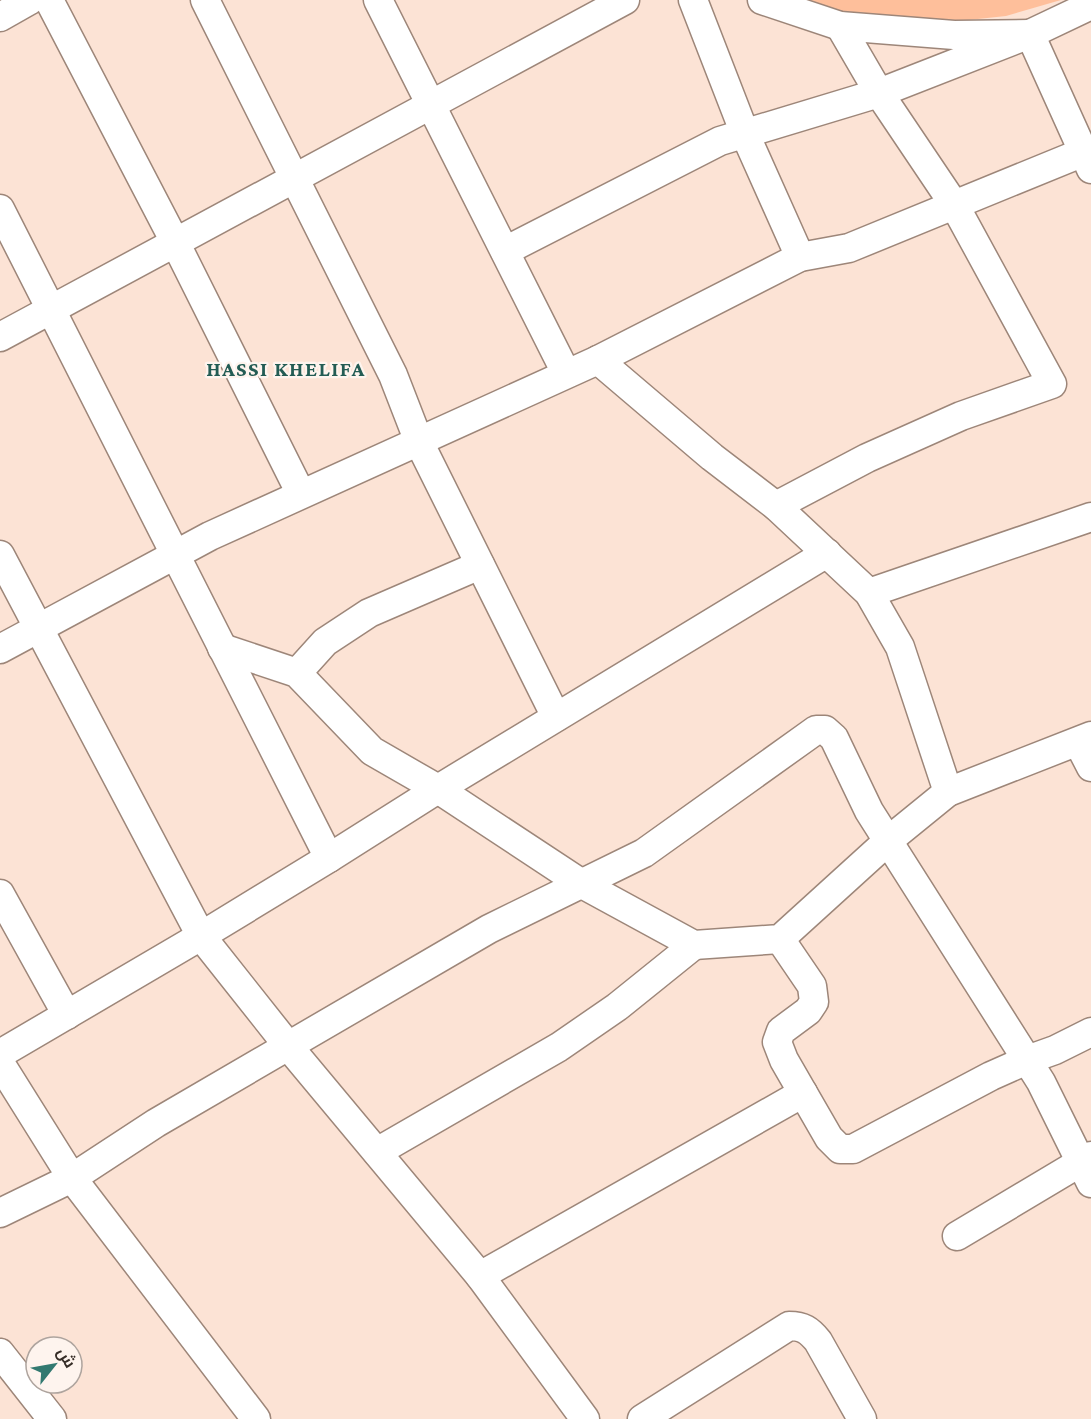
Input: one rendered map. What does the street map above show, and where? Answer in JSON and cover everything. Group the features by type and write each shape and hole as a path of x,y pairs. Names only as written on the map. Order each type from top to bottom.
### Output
{"street":[{"path":"0,17 30,0"},
{"path":"49,0 175,242 301,494"},
{"path":"205,0 393,375 419,442 556,717"},
{"path":"378,0 566,373"},
{"path":"693,0 745,134 800,256"},
{"path":"762,0 840,26 954,35 1030,34"},
{"path":"0,337 617,2"},
{"path":"505,251 720,141 879,93 1030,34 1091,5"},
{"path":"776,506 867,458 961,416 1052,384 955,206 879,93 840,26"},
{"path":"0,649 210,536 598,360 800,256 849,248 1088,157 1030,34"},
{"path":"0,209 329,858"},
{"path":"598,360 712,457 776,506 869,593 900,647 948,792"},
{"path":"869,593 1091,517"},
{"path":"0,1054 201,936 826,553"},
{"path":"0,555 201,936 289,1047 480,1276 572,1415"},
{"path":"297,673 324,642 369,613 480,565"},
{"path":"222,648 297,673 372,751 438,789 582,884 694,945 780,939 889,840 948,792 1085,739 1091,767"},
{"path":"0,1213 72,1178 156,1124 489,929 644,853 816,730 825,730 834,738 869,811 1041,1082 1088,1167 957,1236"},
{"path":"0,894 67,1015"},
{"path":"780,939 812,986 814,1002 808,1011 781,1031 777,1042 784,1059 829,1138 840,1149 852,1149 991,1076 1047,1054 1091,1032"},
{"path":"377,1152 559,1047 617,1008 694,945"},
{"path":"0,1063 72,1178 256,1419"},
{"path":"480,1276 803,1093"},
{"path":"642,1419 789,1326 799,1326 809,1330 818,1341 862,1419"},
{"path":"0,1353 52,1419"}],"shaded area":[{"path":"784,0 1061,0 1006,16 940,23 852,16"}],"district":[{"name":"HASSI KHELIFA","path":"286,369"}]}
